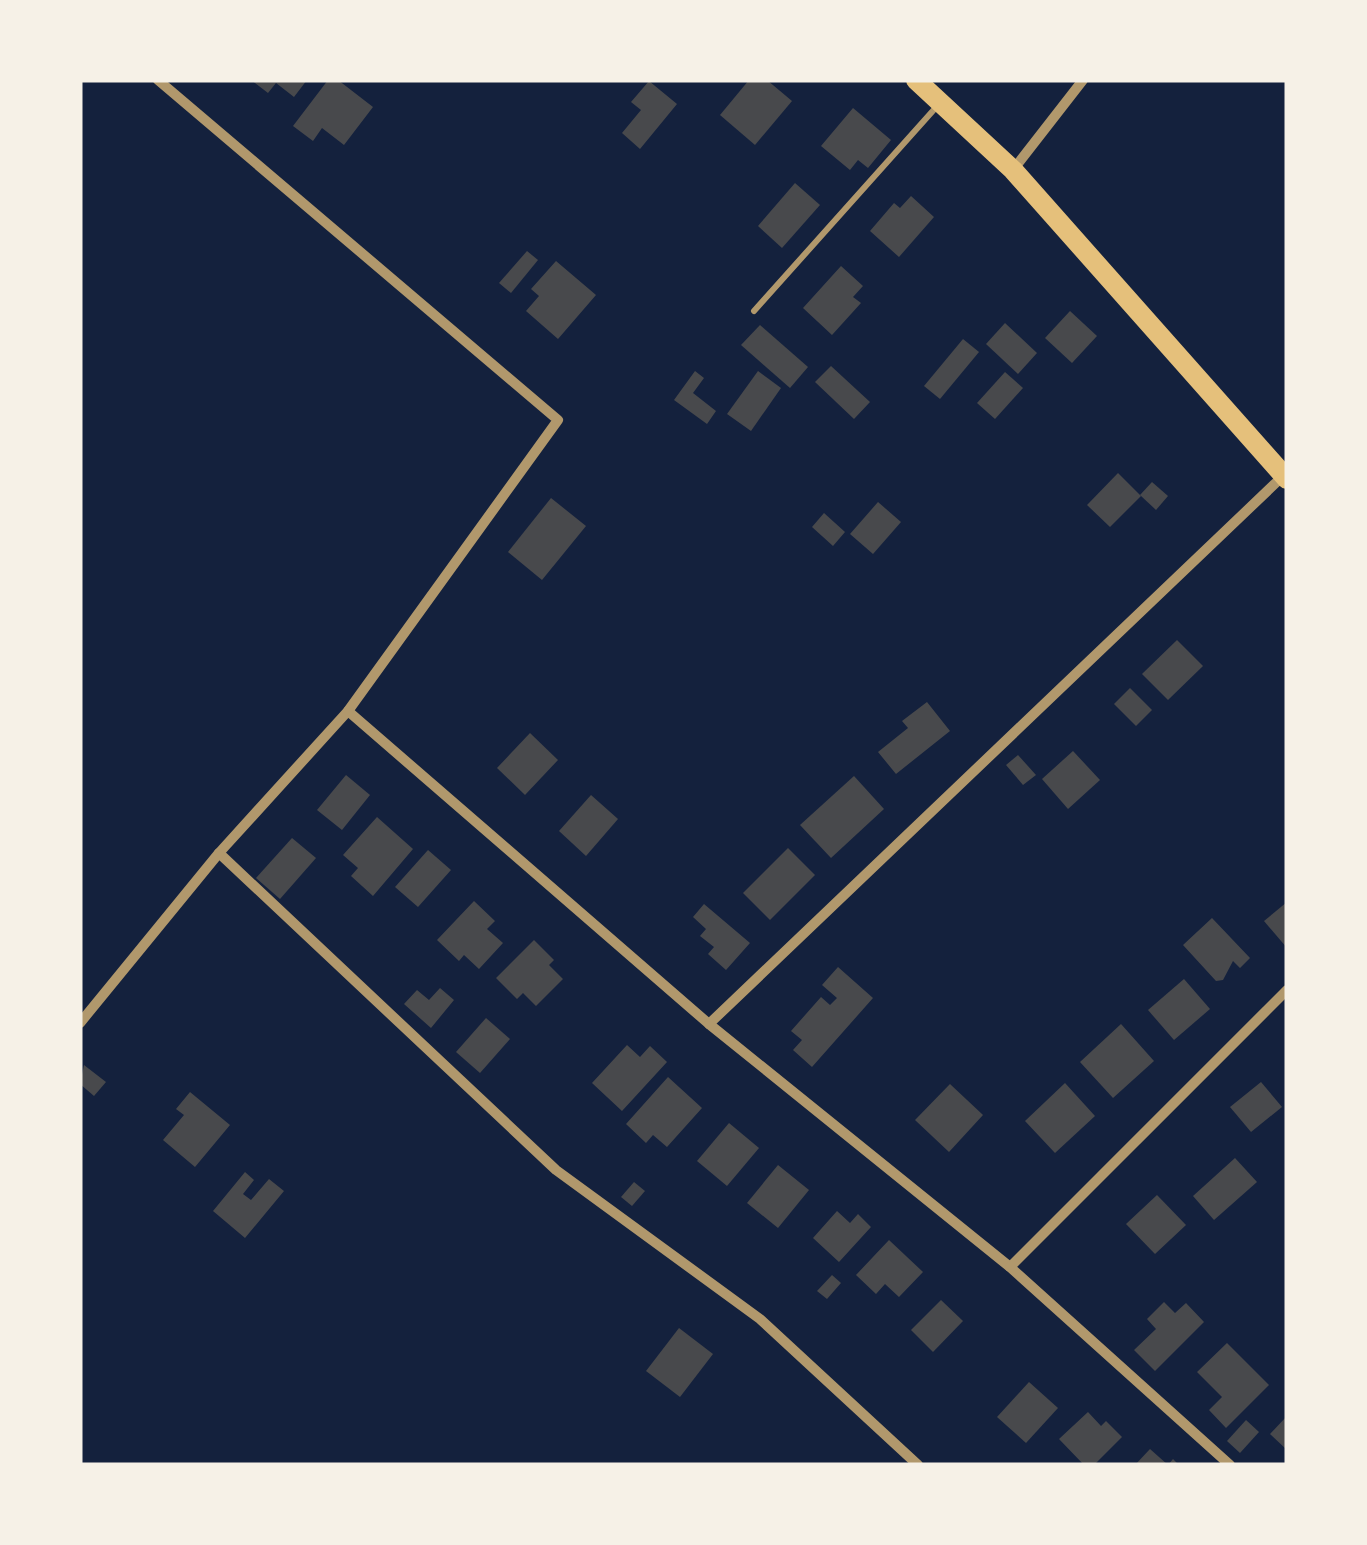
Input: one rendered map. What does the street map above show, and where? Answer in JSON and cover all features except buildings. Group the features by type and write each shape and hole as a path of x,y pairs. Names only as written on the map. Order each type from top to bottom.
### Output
{"main road":[{"path":"916,80 1012,170 1286,477"}],"street":[{"path":"80,1023 218,853 348,711 558,420 158,80"},
{"path":"1012,170 1083,80"},
{"path":"709,1024 1286,477"},
{"path":"348,711 709,1024 1010,1267 1230,1465"},
{"path":"218,853 556,1170 760,1319 918,1465"},
{"path":"1010,1267 1287,990"}],"lane":[{"path":"754,311 940,102"}]}
